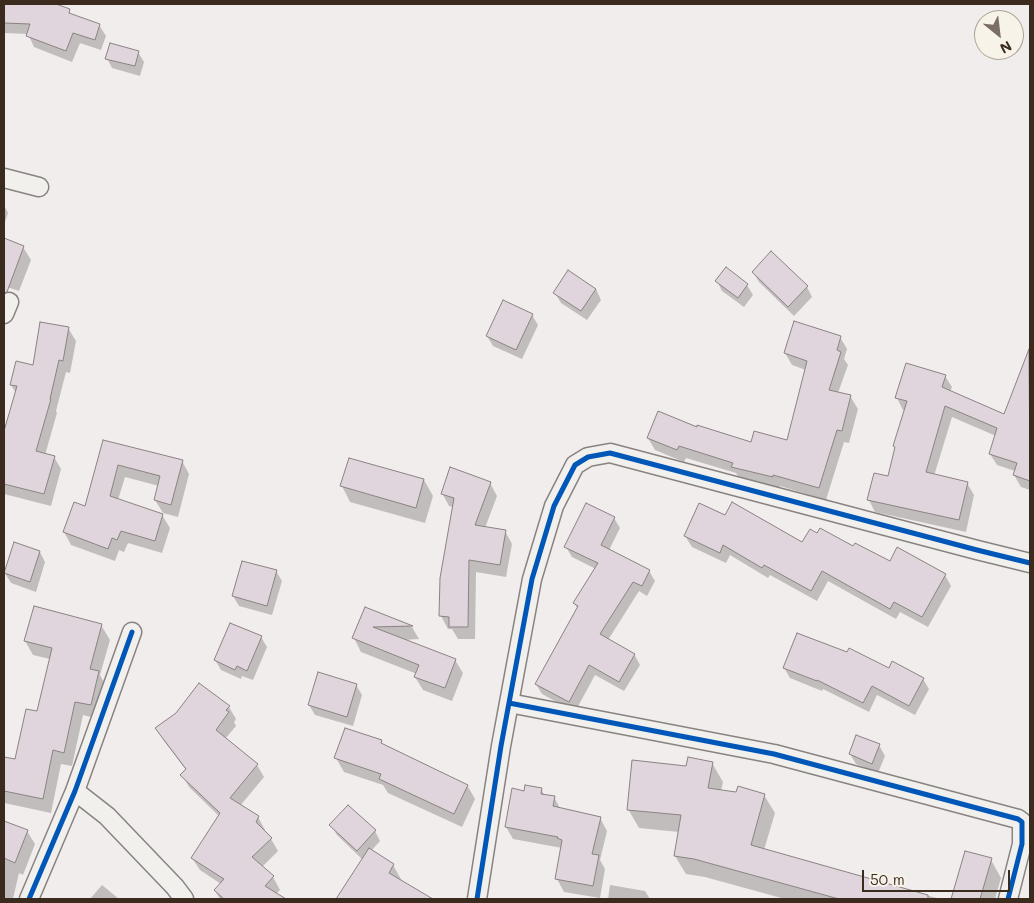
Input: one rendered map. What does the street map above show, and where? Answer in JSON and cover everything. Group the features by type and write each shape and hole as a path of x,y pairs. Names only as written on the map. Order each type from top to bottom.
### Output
{"street":[{"path":"4,178 39,187"},
{"path":"477,899 509,703 532,579 554,506 575,465 588,458 610,453 1030,563"},
{"path":"29,899 75,791 132,632"},
{"path":"509,703 774,754 1018,819 1022,822 1022,844 1008,899"},
{"path":"75,791 107,816 175,886 184,899"}],"building":[{"path":"4,4 56,4 70,9 69,13 100,24 95,40 73,33 66,51 26,36 30,24 4,23"},
{"path":"110,43 139,51 135,66 105,59"},
{"path":"4,238 24,246 7,292 4,293"},
{"path":"771,251 808,286 788,307 752,272"},
{"path":"726,267 748,284 738,298 715,281"},
{"path":"568,270 596,289 581,311 553,293"},
{"path":"503,300 533,314 516,350 486,336"},
{"path":"794,321 841,336 837,350 841,352 829,390 851,395 842,431 837,430 819,488 773,475 773,477 731,467 733,463 679,446 677,450 647,438 658,411 697,427 697,425 751,442 754,431 787,440 807,361 784,353"},
{"path":"40,322 69,327 63,361 59,360 51,399 36,451 55,456 44,494 4,484 4,431 17,386 10,385 16,361 33,365"},
{"path":"1029,349 1030,481 1013,475 1017,463 989,454 997,428 945,406 926,472 968,482 959,520 867,500 874,473 888,476 895,447 893,446 907,401 895,398 906,363 946,375 942,387 1004,414"},
{"path":"103,440 183,460 171,505 154,500 160,476 118,465 110,496 163,514 155,541 121,531 117,540 112,538 108,549 63,532 74,502 85,506"},
{"path":"349,458 424,479 416,508 340,486"},
{"path":"450,467 491,482 475,525 506,530 500,565 469,560 468,627 449,627 449,617 439,616 440,578 454,498 441,494"},
{"path":"732,502 802,542 810,529 817,533 820,528 853,546 855,543 890,561 897,547 946,574 922,617 894,602 890,609 822,571 811,591 764,565 762,568 723,545 720,553 684,536 699,503 725,515"},
{"path":"586,503 615,517 601,545 650,570 642,586 633,582 600,634 635,654 619,682 589,665 569,702 535,684 578,606 573,603 598,563 564,547"},
{"path":"14,542 40,551 30,582 4,573"},
{"path":"242,561 277,570 267,606 232,596"},
{"path":"34,606 102,624 90,669 99,671 91,705 75,702 64,753 53,750 43,799 4,791 4,757 15,759 26,709 37,711 52,648 24,641"},
{"path":"365,607 413,626 373,627 456,659 445,688 414,677 419,665 352,638"},
{"path":"230,623 262,636 247,671 237,666 235,670 214,660"},
{"path":"797,633 847,652 849,648 889,668 892,661 924,678 909,706 872,686 863,703 817,680 783,668"},
{"path":"318,672 357,684 347,717 308,705"},
{"path":"199,683 230,706 226,710 229,712 216,730 258,764 230,798 259,816 256,822 272,838 252,857 274,876 265,886 286,899 224,899 214,890 224,879 191,858 220,813 180,775 186,769 155,728 176,713"},
{"path":"345,728 382,740 381,743 468,785 454,814 379,779 381,774 334,758"},
{"path":"856,735 880,744 872,764 849,754"},
{"path":"688,757 713,762 708,788 736,792 738,786 765,794 751,845 928,895 928,899 839,899 694,859 674,856 681,815 627,810 632,760 686,766"},
{"path":"525,785 542,788 541,794 555,796 553,806 601,817 592,854 599,855 593,886 555,879 562,840 558,837 505,827 512,788 524,791"},
{"path":"348,805 376,830 357,851 329,825"},
{"path":"4,821 28,830 15,863 4,858"},
{"path":"369,848 394,864 389,873 433,899 336,899"},
{"path":"965,851 992,858 980,899 951,899"}],"cycle path":[{"path":"477,899 501,746 532,579 554,506 575,465 588,457 610,453 1030,563"},
{"path":"29,899 75,791 132,632"},
{"path":"509,703 774,754 1018,819 1022,822 1022,844 1008,899"}]}
